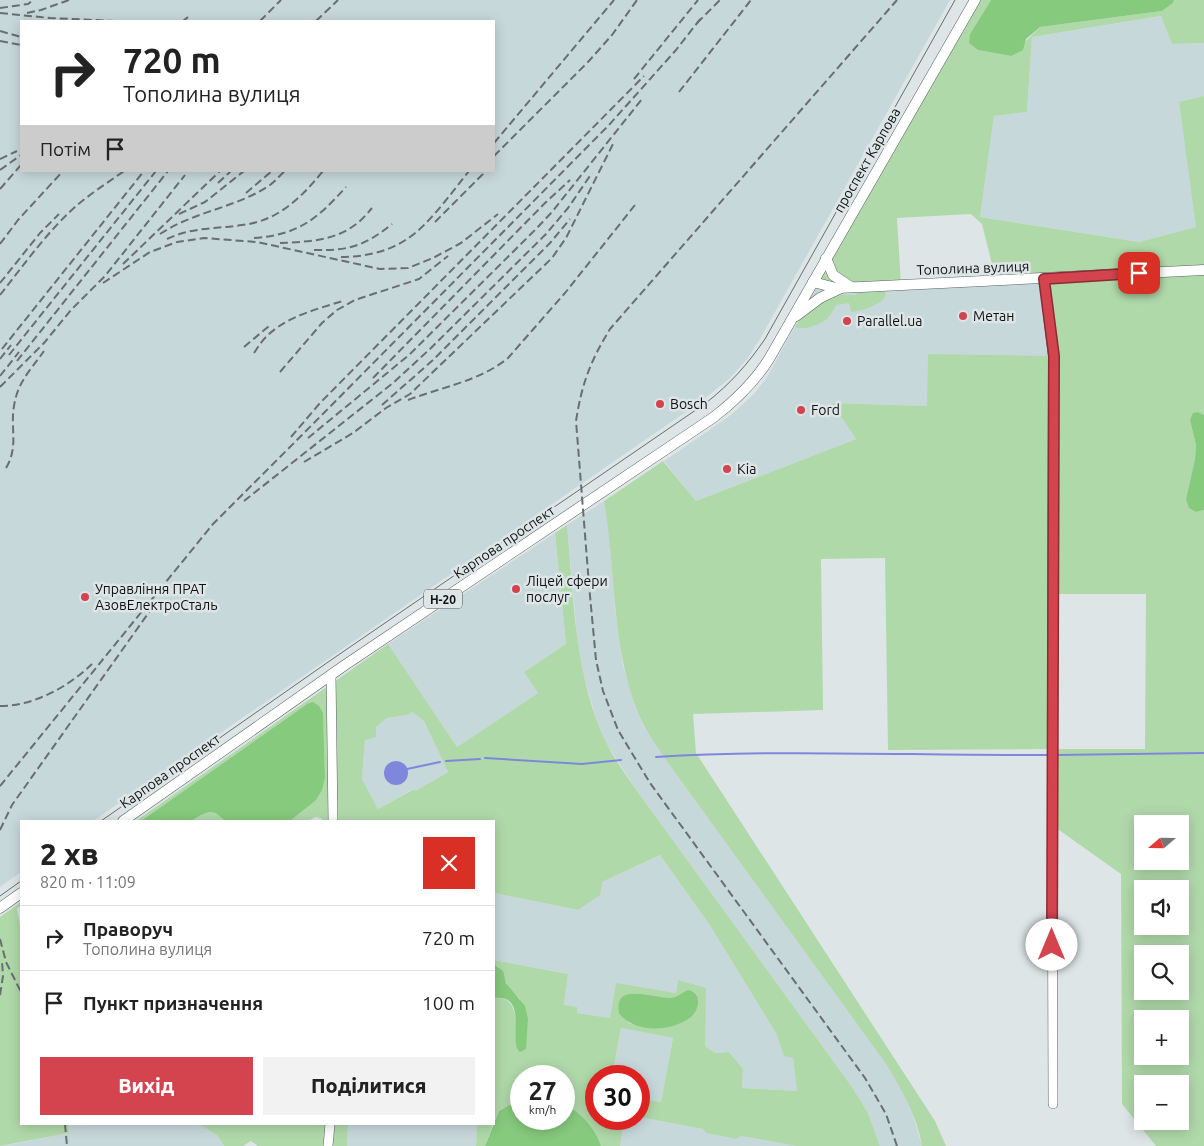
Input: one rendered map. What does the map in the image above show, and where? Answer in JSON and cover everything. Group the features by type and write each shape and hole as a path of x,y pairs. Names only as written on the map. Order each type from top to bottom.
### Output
{"main road":[{"name":"проспект Карпова","path":"783,334 974,0"},
{"path":"826,258 833,276 846,288"},
{"name":"Тополина вулиця","path":"846,288 1204,270"},
{"path":"813,282 826,286 846,288"},
{"path":"791,320 820,298 846,288"},
{"name":"Карпова проспект","path":"124,820 331,675 720,412 738,398 756,378 783,334"},
{"path":"0,908 20,894"}],"street":[{"path":"1044,279 1054,356 1053,1104"},
{"path":"331,675 333,820"},
{"path":"328,1146 330,1125"}],"shaded area":[{"path":"0,0 950,0 761,337 748,358 730,378 703,400 94,820 20,820 20,873 0,887"},
{"path":"1162,16 1172,44 1204,43 1204,96 1179,103 1197,227 1139,242 980,217 994,116 1027,112 1032,37"},
{"path":"1044,279 1053,356 927,406 832,403 856,439 696,501 664,461 731,415 754,394 767,377 816,288"},
{"path":"604,501 609,528 615,609 623,666 636,709 644,727 886,1064 904,1093 922,1146 880,1146 868,1113 852,1087 637,791 608,746 598,724 583,674 577,636 567,525"},
{"name":"Ліцей сфери послуг","path":"555,533 566,644 524,672 538,693 457,747 388,644"},
{"path":"412,712 424,721 448,772 378,809 362,779 365,740 387,718 407,715"},
{"path":"660,855 709,924 776,1033 784,1055 793,1058 797,1091 742,1088 743,1069 729,1052 715,1053 705,1046 678,980 676,993 616,984 611,1018 576,1013 564,1005 568,974 495,960 495,893 578,910 602,882"},
{"path":"621,1028 673,1038 661,1102 650,1100 650,1065 614,1065"},
{"path":"650,1119 703,1129 706,1133 736,1139 741,1136 797,1146 620,1146 622,1130 650,1130"},
{"path":"68,1125 201,1125 217,1135 224,1146 3,1146 69,1133"},
{"path":"348,1125 477,1125 476,1146 347,1146"}],"green space":[{"path":"980,0 991,0 970,34 978,50 1011,56 1040,27 1162,11 1173,3 1174,0 1204,0 1204,43 1172,44 1161,16 1032,37 1027,112 994,116 980,217 1139,242 1196,227 1179,102 1204,96 1204,415 1198,412 1190,420 1196,445 1195,459 1186,499 1196,512 1204,510 1204,1146 1156,1146 1143,1130 1189,1130 1189,1075 1134,1075 1134,1119 1122,1104 1121,874 1052,825 1051,749 888,750 885,558 821,559 823,710 693,714 696,753 935,1121 946,1146 922,1146 913,1114 886,1064 671,767 639,716 622,657 604,501 663,461 696,501 856,439 832,403 927,406 928,354 1053,356 1044,279 996,280 982,224 971,214 897,218 901,285 816,288 830,260","holes":["1052,594 1146,594 1145,749 1052,749"]},
{"path":"991,0 1174,0 1173,3 1162,11 1040,27 1026,39 1023,50 1011,56 978,50 969,43 970,34"},
{"path":"877,291 885,292 885,297 870,308 851,312 849,303 836,305 827,319 820,323 807,328 795,327 802,317 823,300 840,295 855,295"},
{"path":"1198,412 1204,415 1204,510 1196,512 1189,508 1186,499 1195,459 1196,445 1190,420 1193,413"},
{"path":"567,525 574,610 582,666 597,720 611,752 637,791 852,1087 868,1113 880,1146 797,1146 741,1136 736,1139 706,1133 703,1129 650,1119 650,1100 661,1102 673,1038 621,1028 614,1065 585,1065 585,1119 575,1110 575,1065 510,1065 510,1106 499,1111 495,1120 495,998 503,999 513,1007 516,1023 515,1046 520,999 506,982 500,969 495,965 495,960 568,974 564,1005 577,1007 577,1013 610,1018 616,983 676,993 678,980 706,988 705,1046 715,1053 729,1052 743,1069 742,1088 797,1091 793,1058 784,1056 776,1033 709,924 660,855 602,882 600,895 578,910 495,893 495,820 322,820 315,817 310,820 291,820 306,808 322,790 325,778 323,723 307,704 142,820 137,820 388,644 457,747 538,693 524,672 566,644 555,533","holes":["412,712 424,721 448,772 378,809 362,779 365,740 376,737 376,727 387,718 407,715","688,990 697,994 682,1021 662,1027 642,1027 629,1023 619,1002 630,994 644,994 666,998 673,998"]},
{"path":"313,702 319,706 323,713 325,778 322,790 316,800 291,820 224,820 216,813 209,812 193,820 142,820 307,704"},
{"path":"209,812 216,813 224,820 193,820"},
{"path":"20,903 20,906 17,908 20,926 20,1125 68,1125 69,1133 0,1146 0,917"},
{"path":"495,965 503,971 506,983 525,1006 528,1019 526,1049 520,1052 516,1039 515,1011 511,1003 505,999 495,998"},
{"path":"688,990 696,994 698,1005 691,1017 674,1026 654,1028 634,1025 619,1013 619,1003 622,997 628,994 645,994 672,998"},
{"path":"510,1105 510,1130 575,1130 575,1110 585,1120 585,1130 593,1130 601,1146 485,1146 499,1111"},
{"path":"201,1125 348,1125 347,1146 258,1146 251,1141 243,1146 224,1146 217,1135"},
{"path":"477,1125 493,1125 485,1146 476,1146"},
{"path":"593,1130 622,1130 620,1146 601,1146"}],"water":[{"path":"396,761 404,765 408,773 404,781 396,785 388,781 384,773 388,765"}],"waterway":[{"path":"656,757 754,753 1049,755"},
{"path":"1056,755 1204,753"},
{"path":"485,758 582,764 621,760"},
{"path":"446,761 480,759"},
{"path":"407,769 440,762"}],"tram line":[{"path":"102,820 331,660 706,403 731,381 765,339 955,0"},
{"path":"0,896 20,882"}],"railway":[{"path":"0,8 28,4 33,0"},
{"path":"27,13 69,0"},
{"path":"261,20 281,0"},
{"path":"317,20 338,0"},
{"path":"495,142 614,0"},
{"path":"495,155 588,62 612,35 637,0"},
{"path":"634,79 698,0"},
{"path":"697,23 720,0"},
{"path":"679,92 751,0"},
{"path":"897,0 610,329 588,373 576,421 596,660 603,691 618,730 650,783 865,1078 886,1114 897,1146"},
{"path":"0,13 93,20"},
{"path":"184,20 188,17"},
{"path":"0,786 213,524 609,125 676,50 701,18"},
{"path":"0,31 20,37"},
{"path":"0,41 20,45"},
{"path":"291,437 320,403 644,76"},
{"path":"308,438 409,355 536,229 552,212 642,99"},
{"path":"304,462 353,433 386,408 410,394 552,258 566,238 613,144"},
{"path":"0,159 17,151"},
{"path":"0,170 20,156"},
{"path":"0,189 20,166"},
{"path":"0,244 18,220 62,172"},
{"path":"0,295 55,227 75,207 123,172"},
{"path":"2,349 143,172"},
{"path":"9,355 155,172"},
{"path":"17,361 167,172"},
{"path":"123,264 219,172"},
{"path":"218,183 230,172"},
{"path":"179,214 205,202 243,172"},
{"path":"246,193 271,172"},
{"path":"160,234 186,220 254,194 270,185 284,172"},
{"path":"167,239 195,230 242,225 267,219 288,207 322,172"},
{"path":"341,257 376,253 400,244 432,217 468,172"},
{"path":"435,222 485,172"},
{"path":"244,501 393,383 431,348 546,234 568,208 592,173"},
{"path":"0,387 44,343 71,310 105,276 185,175"},
{"path":"373,378 545,203 570,180"},
{"path":"254,238 296,229 326,208 346,187"},
{"path":"408,400 473,378 508,358 565,293 635,205"},
{"path":"280,243 327,238 344,232 355,225 372,208"},
{"path":"0,283 40,233 59,214"},
{"path":"103,283 150,252 177,242 204,238 257,242 380,269 408,268 433,258 461,243 498,214"},
{"path":"382,405 433,360 550,243 570,219"},
{"path":"314,250 356,246 392,224"},
{"path":"280,372 322,323 337,310 355,300 419,279 448,256"},
{"path":"254,353 266,337 282,324 302,314 343,301"},
{"path":"244,347 269,326"},
{"path":"0,359 11,345"},
{"path":"6,468 12,452 13,414 18,390 44,351"},
{"path":"0,376 19,352"},
{"path":"0,830 12,805 152,608"},
{"path":"0,706 25,703 50,694 92,664"},
{"path":"0,939 6,962 20,990"},
{"path":"0,995 3,976 2,961"},
{"path":"65,1125 67,1146"}],"place":[{"name":"Метан","path":"963,316"},
{"name":"Parallel.ua","path":"847,321"},
{"name":"Bosch","path":"660,404"},
{"name":"Ford","path":"801,410"},
{"name":"Kia","path":"727,469"},
{"name":"Ліцей сфери послуг","path":"516,589"},
{"name":"Управління ПРАТ АзовЕлектроСталь","path":"85,597"}],"route":[{"path":"1052,945 1054,356 1044,279 1139,273"}]}
